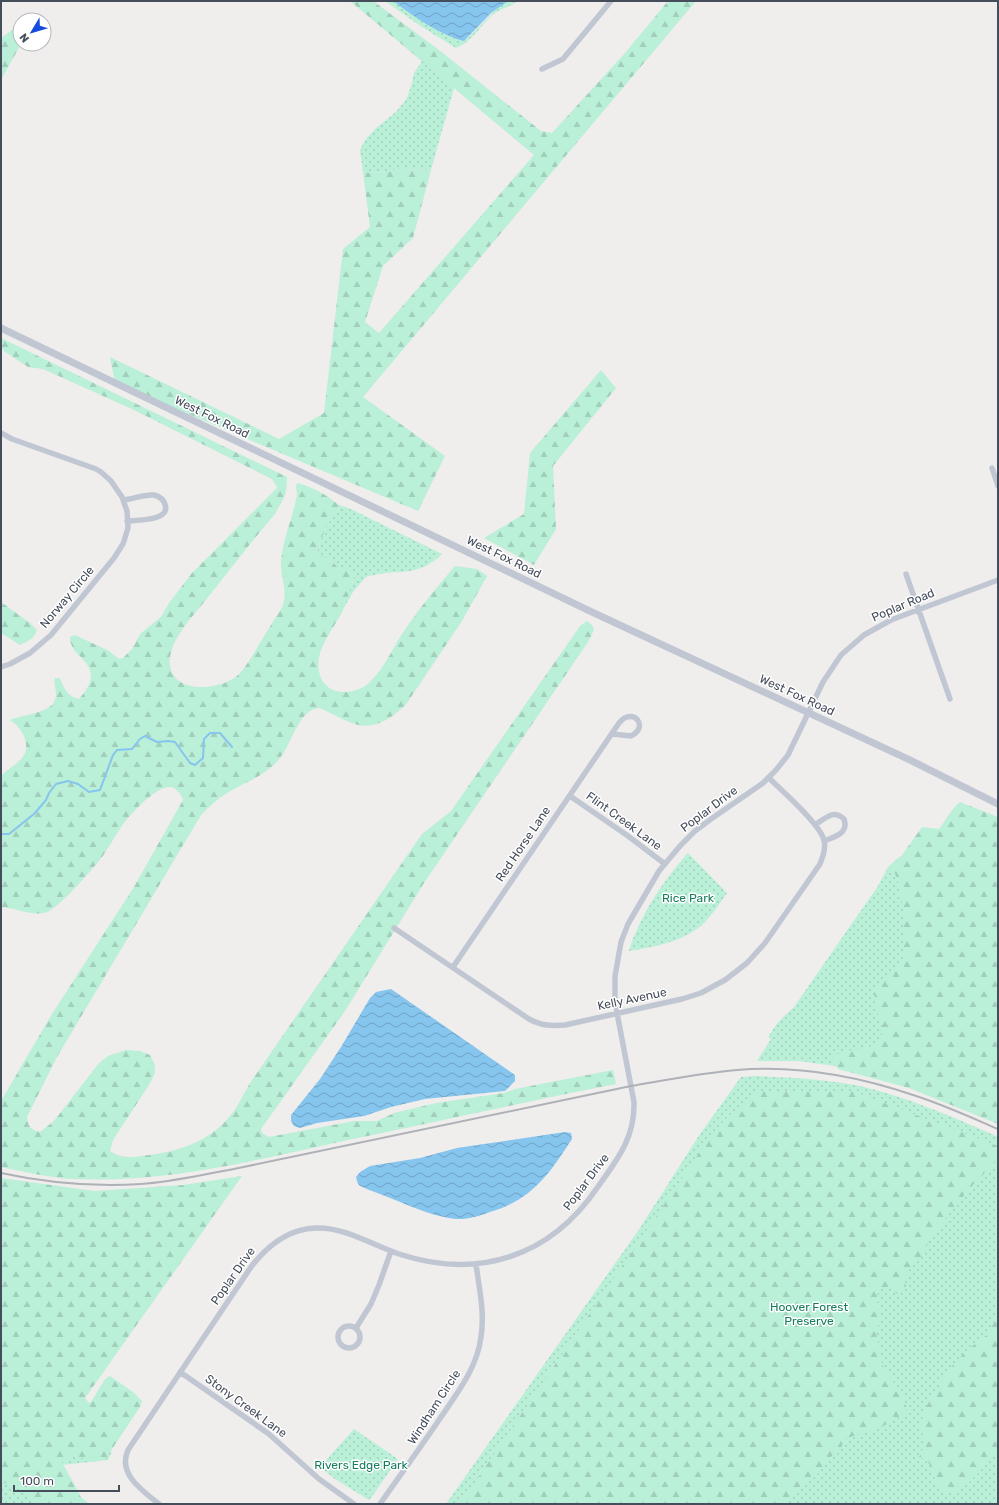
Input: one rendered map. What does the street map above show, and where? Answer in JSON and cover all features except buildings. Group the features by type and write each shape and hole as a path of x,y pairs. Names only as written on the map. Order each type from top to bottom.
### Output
{"street":[{"path":"542,69 563,59 611,1"},
{"name":"West Fox Road","path":"1,328 573,602 910,760 998,804"},
{"name":"Norway Circle","path":"1,434 96,469 111,480 123,500 127,512 128,528 123,544 114,558 50,635 30,653 10,664 1,667"},
{"path":"992,468 998,486"},
{"path":"123,500 155,495 162,499 165,505 164,512 159,517 127,521"},
{"path":"906,574 950,699"},
{"name":"Poplar Road","path":"808,713 823,682 841,655 864,635 891,620 919,608 998,580"},
{"name":"Poplar Drive","path":"159,1504 137,1486 128,1474 125,1460 128,1450 251,1267 267,1248 276,1241 303,1229 326,1229 345,1233 390,1251 426,1262 476,1264 514,1256 538,1245 559,1230 582,1209 624,1149 632,1129 634,1102 615,998 615,976 621,942 628,924 636,908 665,864 680,846 695,831 769,778 788,755 808,713"},
{"name":"Red Horse Lane","path":"452,967 570,796 612,734 623,718 628,716 634,717 639,723 640,728 631,736 612,734"},
{"path":"769,778 815,825 824,841 837,836 846,826 844,819 836,814 832,814 815,825"},
{"name":"Flint Creek Lane","path":"570,796 628,836 665,864"},
{"name":"Kelly Avenue","path":"394,928 529,1019 539,1024 550,1026 565,1024 682,999 713,987 736,972 756,954 765,943 820,864 824,849 824,841"},
{"path":"356,1328 371,1304 390,1251"},
{"name":"Windham Circle","path":"380,1504 428,1438 466,1381 478,1354 483,1315 476,1264"},
{"name":"Stony Creek Lane","path":"180,1372 269,1434 319,1479 354,1504"}],"green space":[{"path":"350,1 373,1 439,50 541,131 552,133 625,53 668,1 696,1 363,397 445,456 418,511 115,383 110,357 279,439 324,413 343,249 370,227 363,172 374,173 399,169 431,170 413,238 383,266 365,322 379,333 534,155"},
{"path":"385,1 393,1 411,14 442,32 467,39 496,9 508,1 517,1 495,13 468,41 456,48 419,25"},
{"path":"12,30 12,52 17,52 1,80 1,38"},
{"path":"422,61 454,88 431,170 399,169 374,173 363,172 360,150 365,140 375,129 396,112 407,98 414,73"},
{"path":"1,338 287,477 286,493 275,514 191,618 174,643 170,663 173,674 180,681 190,686 214,686 237,676 249,661 279,613 285,597 281,566 283,548 297,495 297,483 320,492 339,506 338,510 326,526 317,552 318,555 329,559 339,568 347,567 352,569 355,575 344,607 322,647 318,663 322,680 333,690 349,692 365,686 371,681 386,662 412,620 455,566 477,569 487,576 462,621 407,703 397,712 379,723 365,726 349,722 320,708 312,710 306,714 296,728 280,758 268,770 223,795 201,815 57,1057 27,1117 30,1128 40,1132 54,1121 99,1063 108,1056 126,1050 140,1051 150,1055 155,1065 155,1073 149,1085 113,1140 110,1151 124,1157 162,1153 187,1146 198,1141 219,1127 236,1108 250,1083 422,834 451,811 580,626 587,621 592,625 594,630 588,642 424,883 345,1011 261,1129 262,1133 269,1137 354,1121 377,1121 394,1113 436,1103 504,1093 515,1089 613,1070 616,1084 241,1163 175,1174 142,1178 75,1179 28,1173 1,1167 1,1101 52,1014 134,887 183,800 181,795 174,788 168,787 154,793 133,812 124,823 102,857 89,873 67,896 49,911 44,913 32,913 1,907 1,776 23,757 26,746 23,734 10,720 48,708 56,697 55,678 60,678 66,692 79,699 88,687 91,677 90,670 71,645 70,637 75,635 109,651 119,659 123,658 132,649 140,634 161,617 169,603 192,573 277,488 272,479 134,410 43,369 28,367 4,351 1,347"},
{"path":"601,370 616,388 553,466 556,529 534,565 484,538 524,514 530,453"},
{"path":"337,504 353,510 442,554 432,562 414,570 377,574 366,577 353,592 342,611 355,575 337,567 329,559 318,555 317,552 326,526 338,510 339,506"},
{"path":"1,602 30,623 37,630 34,636 20,645 1,633"},
{"path":"960,802 998,817 998,1124 909,1088 838,1069 831,1058 843,1051 863,1049 877,1044 882,1036 882,1021 875,1009 874,989 889,977 899,966 903,955 904,945 904,918 898,881 895,874 888,867 902,855 922,827 939,829 951,811"},
{"name":"Rice Park","path":"688,853 727,893 705,921 689,934 664,944 629,951 639,924 653,899"},
{"path":"896,859 963,893 902,1081 836,1066 798,1061 757,1061 771,1039 768,1037 779,1021 794,1007 878,886 888,867 890,868"},
{"name":"Hoover Forest Preserve","path":"756,1076 821,1080 860,1086 930,1108 998,1137 998,1504 446,1504 640,1228 700,1134 741,1077"},
{"name":"Hoover Forest Preserve","path":"761,1091 853,1091 998,1146 998,1159 969,1189 931,1237 921,1258 909,1270 904,1279 906,1286 899,1295 891,1289 883,1287 877,1295 880,1321 876,1331 882,1364 903,1397 907,1409 902,1415 887,1424 844,1439 841,1449 828,1459 818,1474 782,1504 460,1504 710,1137 728,1116"},
{"path":"242,1176 85,1398 89,1403 91,1402 105,1379 110,1376 133,1392 142,1401 140,1407 106,1458 101,1460 73,1457 62,1462 81,1497 89,1504 34,1504 24,1489 1,1482 1,1178 94,1191 183,1185"},
{"path":"998,1312 998,1451 970,1482 957,1491 946,1491 935,1483 933,1470 926,1461 919,1457 925,1444 921,1427 923,1416 927,1405 939,1390 943,1376 966,1351 988,1334"},
{"name":"Rivers Edge Park","path":"354,1429 398,1459 369,1500 335,1479 320,1467"},
{"path":"112,1451 108,1460 62,1465 77,1504 1,1504 1,1482 24,1489 50,1459"}],"water":[{"path":"393,1 508,1 491,13 464,41 436,30"},
{"path":"391,989 515,1075 515,1081 505,1091 425,1099 391,1107 364,1116 317,1123 300,1128 294,1126 291,1121 291,1115 320,1079 370,998 376,992"},
{"path":"565,1132 571,1133 572,1139 556,1163 529,1193 505,1207 470,1218 454,1219 416,1208 360,1186 356,1177 360,1172 370,1166 420,1158 457,1148"}],"waterway":[{"path":"1,834 9,834 34,814 46,800 56,784 68,781 78,784 89,792 100,790 113,755 117,750 132,749 140,739 145,736 157,742 175,742 190,763 195,765 203,758 204,739 210,733 220,733 232,747"}],"railway":[{"path":"1,1173 53,1182 88,1184 123,1185 163,1182 229,1170 631,1086 710,1073 759,1069 804,1071 848,1077 870,1082 935,1102 998,1129"}]}
